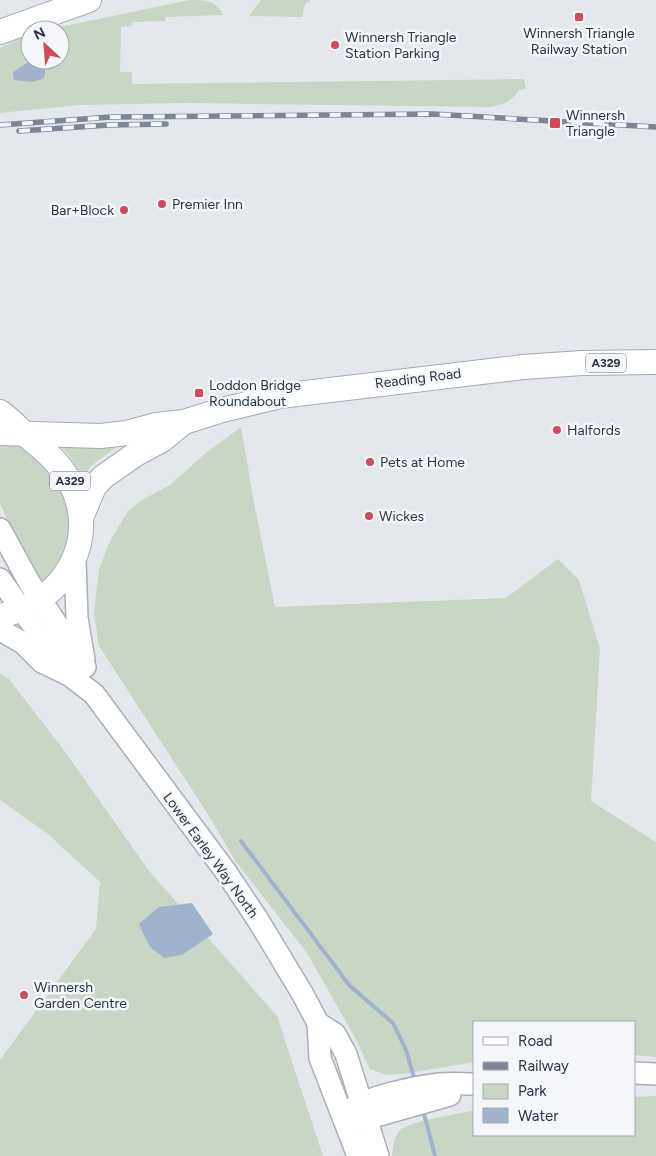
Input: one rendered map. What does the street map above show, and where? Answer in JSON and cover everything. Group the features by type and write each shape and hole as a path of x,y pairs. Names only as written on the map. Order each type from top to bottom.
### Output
{"main road":[{"path":"0,13 39,2 54,0"},
{"path":"0,32 89,0"},
{"name":"Reading Road","path":"0,433 101,436 126,433 156,425 184,422 263,399 387,382 555,364 656,362"},
{"path":"0,412 26,435"},
{"name":"Reading Road","path":"81,518 94,487 103,477 136,454 162,440 184,422"},
{"name":"A329","path":"20,608 62,579 75,560 81,531 78,501 68,479 46,450 26,435"},
{"name":"Lower Earley Way North","path":"0,529 8,545 20,608"},
{"path":"75,560 77,671"},
{"name":"Lower Earley Way North","path":"0,580 20,608 77,671 226,872 258,920 318,1023 335,1034 350,1064 378,1156"},
{"name":"Lower Earley Way North","path":"0,630 23,643 42,662 77,671"},
{"name":"Lower Earley Way North","path":"318,1023 320,1058 358,1156"},
{"path":"350,1064 374,1086 408,1096"},
{"path":"636,1073 656,1074"},
{"path":"344,1116 351,1109 364,1111 373,1099 408,1096 473,1085"}],"green space":[{"path":"190,0 210,2 217,6 223,15 165,17 165,21 132,22 132,26 121,27 120,72 132,72 132,84 524,79 526,89 519,90 507,102 490,107 187,103 79,105 0,113 0,48 20,39 20,70 70,70 70,25"},
{"path":"261,0 311,0 305,4 302,17 249,16"},
{"path":"241,427 275,607 506,598 558,559 579,580 600,649 591,801 656,842 656,1057 636,1055 636,1021 473,1021 473,1062 403,1074 387,1075 370,1069 353,1034 307,953 236,862 209,816 99,646 94,613 99,569 110,541 128,511 142,500 170,485 207,452"},
{"path":"0,441 30,451 51,469 70,504 70,536 53,571 40,584 13,534 0,503"},
{"path":"123,442 91,466 85,474 89,483 86,485 70,456 59,444"},
{"path":"0,674 9,679 63,749 150,872 277,1016 323,1156 0,1156 0,1060 96,929 100,882 48,834 0,800"},
{"path":"656,1096 656,1156 392,1156 396,1135 405,1127 473,1110 473,1136 636,1136 636,1097"}],"water":[{"path":"20,67 20,70 46,70 44,78 33,82 14,80 13,72"},
{"path":"192,903 213,934 182,955 164,958 150,947 139,924 159,907"}],"waterway":[{"path":"241,841 350,986 393,1023 406,1050 415,1081"},
{"path":"423,1110 435,1156"}],"railway":[{"path":"0,125 111,117 432,114 656,127"},
{"path":"19,131 109,125 166,124"}],"place":[{"name":"Winnersh Triangle Railway Station","path":"579,17"},
{"name":"Winnersh Triangle Station Parking","path":"335,45"},
{"name":"Winnersh Triangle","path":"555,123"},
{"name":"Premier Inn","path":"162,204"},
{"name":"Bar+Block","path":"124,210"},
{"name":"Loddon Bridge Roundabout","path":"199,393"},
{"name":"Halfords","path":"557,430"},
{"name":"Pets at Home","path":"370,462"},
{"name":"Wickes","path":"369,516"},
{"name":"Winnersh Garden Centre","path":"24,995"}]}
